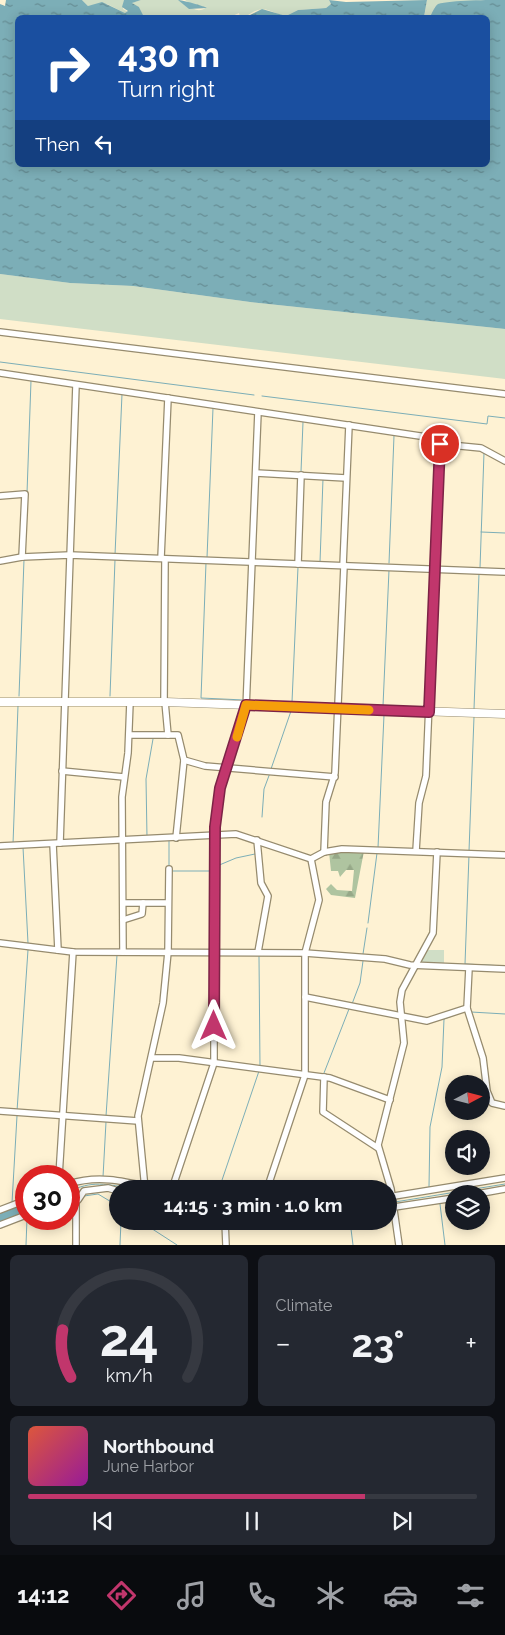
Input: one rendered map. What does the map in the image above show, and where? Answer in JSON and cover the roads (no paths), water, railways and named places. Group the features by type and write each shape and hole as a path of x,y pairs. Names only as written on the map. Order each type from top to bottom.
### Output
{"street":[{"path":"0,332 505,394"},
{"path":"0,373 440,439 426,776 419,803 416,851"},
{"path":"60,843 76,385"},
{"path":"168,398 163,559 164,702 168,735"},
{"path":"175,1180 214,1063 214,836 220,788 246,705 258,412"},
{"path":"324,852 326,802 334,777 339,709 349,425"},
{"path":"440,444 481,448 505,461"},
{"path":"256,473 346,478"},
{"path":"298,564 301,475"},
{"path":"0,496 25,494 22,557"},
{"path":"0,562 22,557 70,555 505,572"},
{"path":"0,702 164,702 505,714"},
{"path":"123,952 122,840 124,777 129,735 130,702"},
{"path":"129,735 178,735 184,760 176,838"},
{"path":"184,760 205,766 334,777"},
{"path":"62,771 124,777"},
{"path":"0,846 236,834 311,859 324,852 342,849 505,855"},
{"path":"257,840 262,883 268,896 258,952"},
{"path":"52,844 58,950"},
{"path":"386,1180 378,1148 404,1043 400,1002 402,990 434,929 437,852"},
{"path":"270,1180 305,1075 306,953 319,900 311,859"},
{"path":"145,1180 138,1122 163,1003 168,952 169,869"},
{"path":"122,903 168,902"},
{"path":"122,920 142,914 143,903"},
{"path":"0,943 73,952 306,953 385,959 416,966 505,969"},
{"path":"59,1165 73,952"},
{"path":"469,968 467,1008 483,1058 489,1097 492,1103 505,1106"},
{"path":"305,998 429,1021 467,1008"},
{"path":"152,1058 214,1063 336,1079 390,1100"},
{"path":"324,1077 323,1112 378,1148"},
{"path":"0,1111 138,1122"},
{"path":"80,1181 106,1178 115,1180"},
{"path":"397,1196 505,1178"},
{"path":"490,1192 505,1189"},
{"path":"80,1196 84,1191 109,1191"},
{"path":"397,1206 445,1199"},
{"path":"0,1210 15,1204"},
{"path":"0,1225 15,1219"},
{"path":"76,1245 77,1230"},
{"path":"225,1230 226,1245"},
{"path":"396,1230 399,1245"}],"water":[{"path":"6,0 82,0 88,6 102,2 125,13 128,11 122,7 124,0 141,0 132,3 139,7 143,15 15,15 15,167 490,167 490,15 431,15 438,4 461,1 505,0 505,329 250,302 133,286 70,283 0,274 0,4 5,6"},
{"path":"178,0 193,3 207,8 189,9"},
{"path":"329,0 346,2 427,0 424,15 288,15 298,10 326,8 331,4"},
{"path":"262,9 283,15 250,15"}],"waterway":[{"path":"0,362 254,395"},
{"path":"27,493 31,381"},
{"path":"115,555 122,394"},
{"path":"262,396 487,424 488,416 505,418"},
{"path":"207,558 213,408"},
{"path":"301,472 303,422"},
{"path":"389,563 394,436"},
{"path":"480,568 484,453"},
{"path":"320,562 323,479"},
{"path":"481,532 505,533"},
{"path":"19,696 24,560"},
{"path":"110,696 115,560"},
{"path":"206,563 201,698 244,700"},
{"path":"292,702 298,567"},
{"path":"383,706 389,570"},
{"path":"474,709 479,574"},
{"path":"13,844 18,706"},
{"path":"271,769 291,711"},
{"path":"378,848 384,715"},
{"path":"469,851 474,717"},
{"path":"147,837 146,779 153,739"},
{"path":"262,817 264,789 270,773"},
{"path":"169,841 169,867"},
{"path":"23,847 28,943"},
{"path":"368,923 377,853"},
{"path":"217,870 217,866 236,858 255,854"},
{"path":"469,855 465,964 505,966"},
{"path":"172,871 211,871"},
{"path":"363,954 367,928"},
{"path":"17,1111 28,950"},
{"path":"106,1116 117,955 121,955"},
{"path":"259,956 260,1067"},
{"path":"352,1004 360,983 363,961"},
{"path":"324,1073 349,1009"},
{"path":"471,1012 505,1014"},
{"path":"429,1187 430,1127 442,1067 444,1019 458,1014"},
{"path":"222,1180 259,1071"},
{"path":"12,1203 17,1116"},
{"path":"103,1177 106,1122"},
{"path":"80,1187 92,1184 109,1185"},
{"path":"397,1202 505,1184"},
{"path":"84,1196 98,1194 109,1201"},
{"path":"440,1204 445,1245"},
{"path":"0,1217 15,1211"},
{"path":"26,1245 27,1230"},
{"path":"120,1245 121,1230"},
{"path":"154,1230 177,1245"},
{"path":"351,1230 353,1245"}]}
